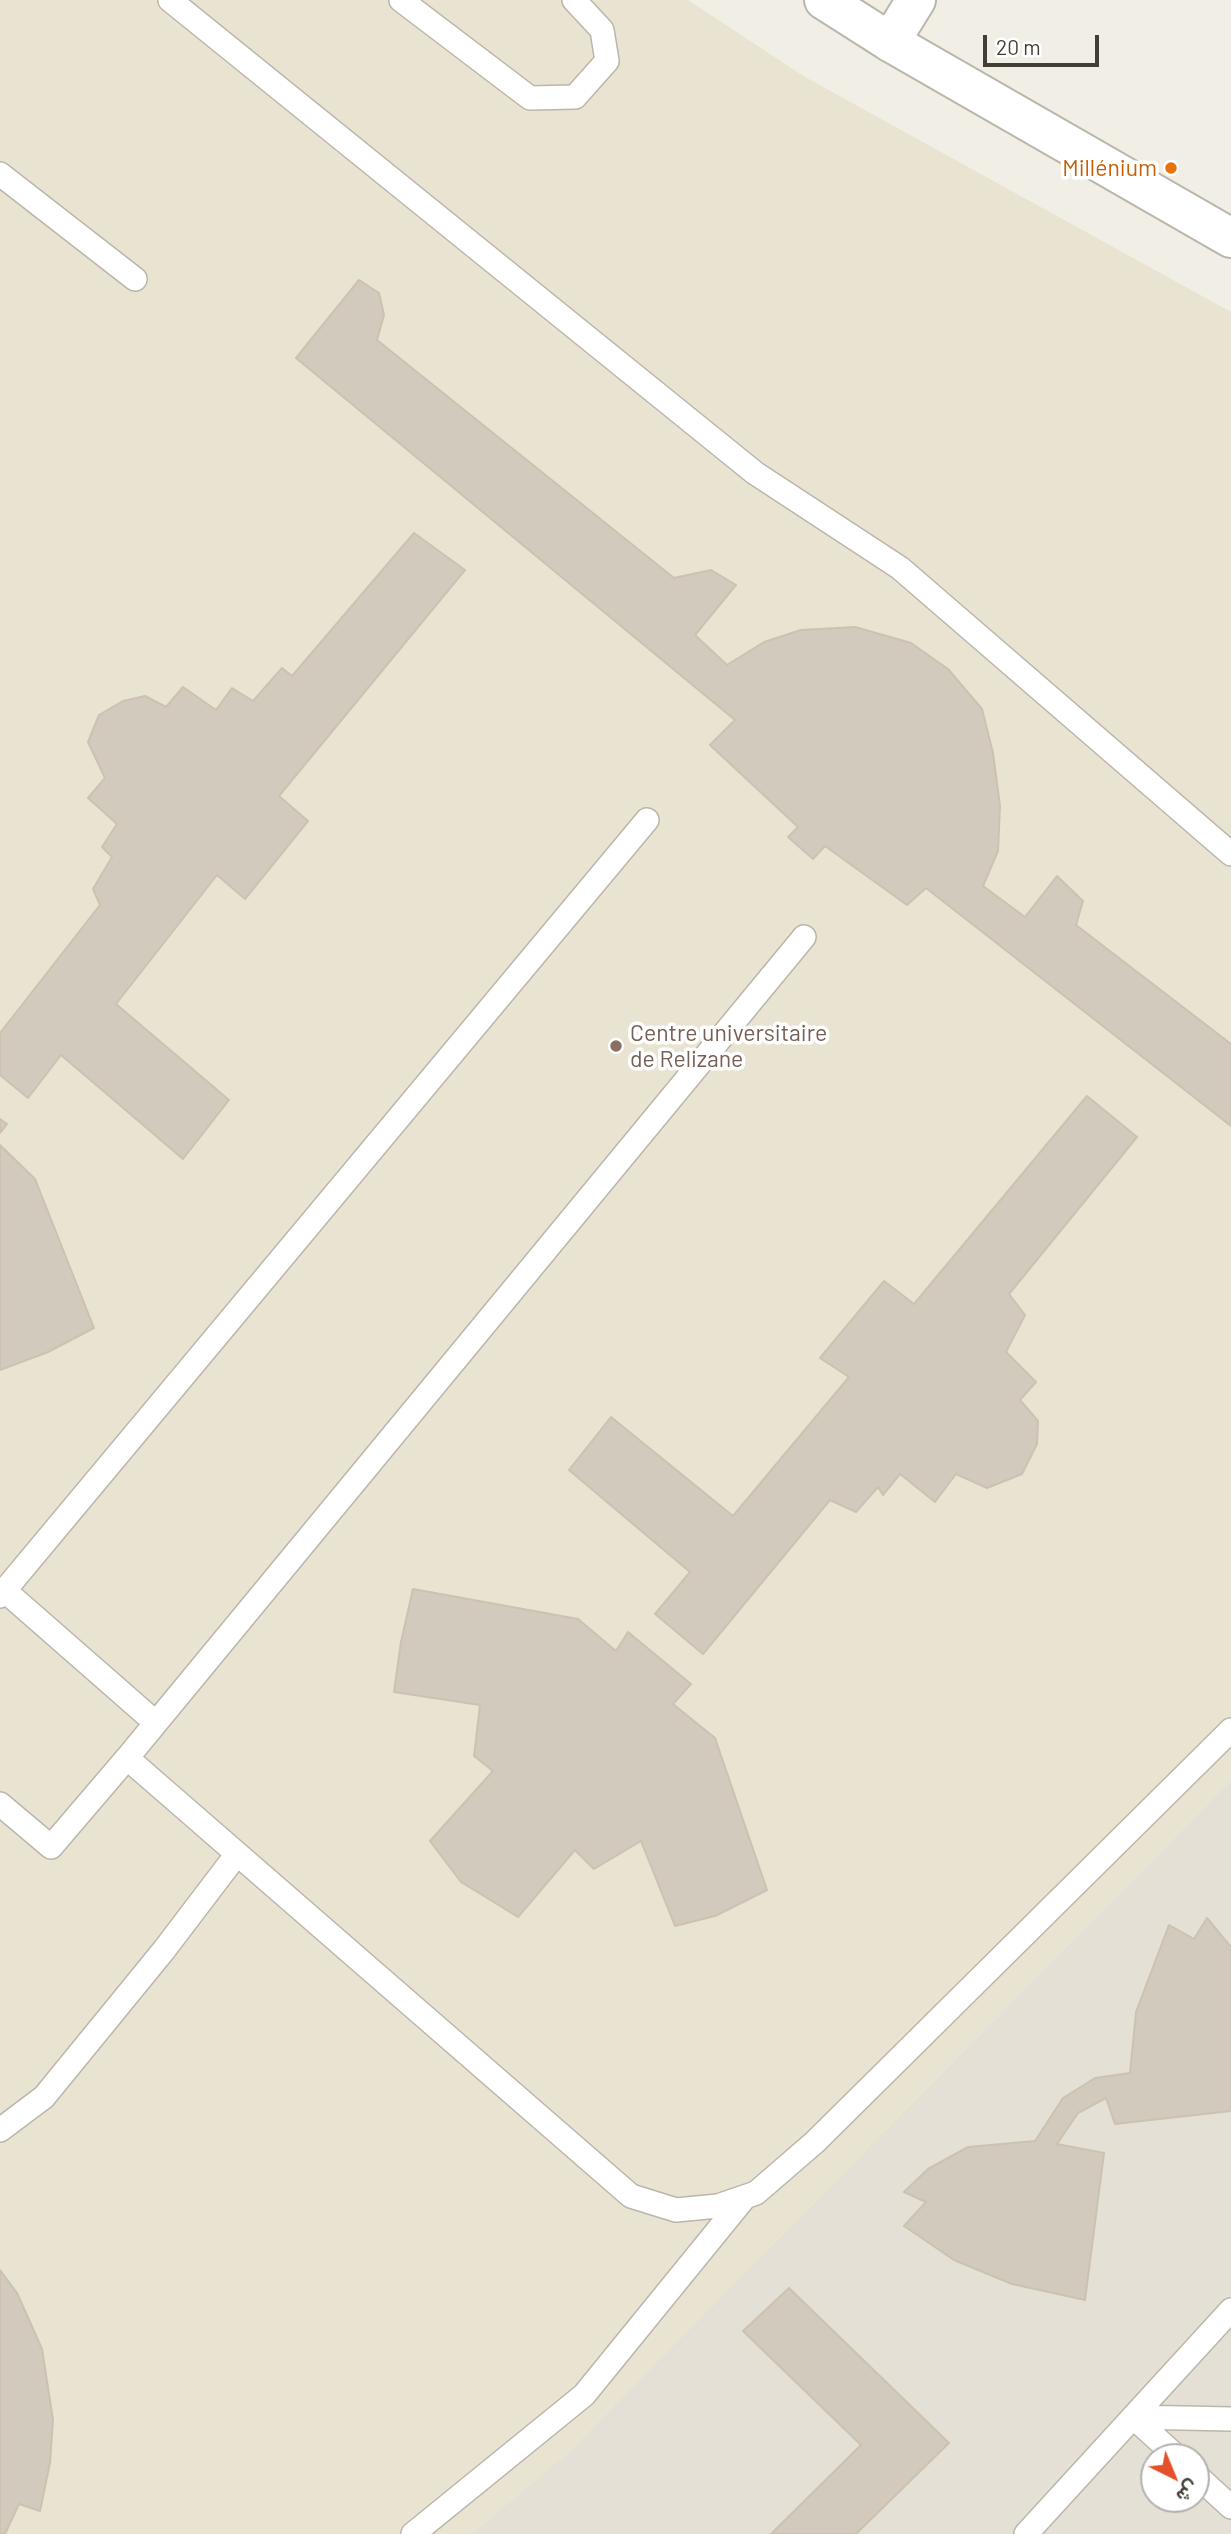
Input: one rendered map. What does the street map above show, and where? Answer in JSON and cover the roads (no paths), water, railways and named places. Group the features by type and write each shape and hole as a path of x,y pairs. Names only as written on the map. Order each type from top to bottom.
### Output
{"street":[{"path":"824,0 891,42 1231,238"},
{"path":"891,42 916,0"}],"lane":[{"path":"170,0 755,473 900,568 1231,854"},
{"path":"401,0 530,98 575,97 607,61 602,30 574,0"},
{"path":"0,174 135,279"},
{"path":"156,1723 2,1593 647,820"},
{"path":"0,1804 51,1847 804,937"},
{"path":"127,1758 631,2196 676,2210 718,2206 756,2193 814,2142 1231,1730"},
{"path":"0,2130 44,2097 164,1950 237,1854"},
{"path":"412,2534 584,2395 746,2196"},
{"path":"1026,2534 1231,2310"},
{"path":"1133,2417 1231,2419"},
{"path":"1133,2417 1162,2443"},
{"path":"1210,2488 1231,2507"}],"place":[{"name":"Millénium","path":"1171,168"},
{"name":"Centre universitaire de Relizane","path":"616,1046"}]}
